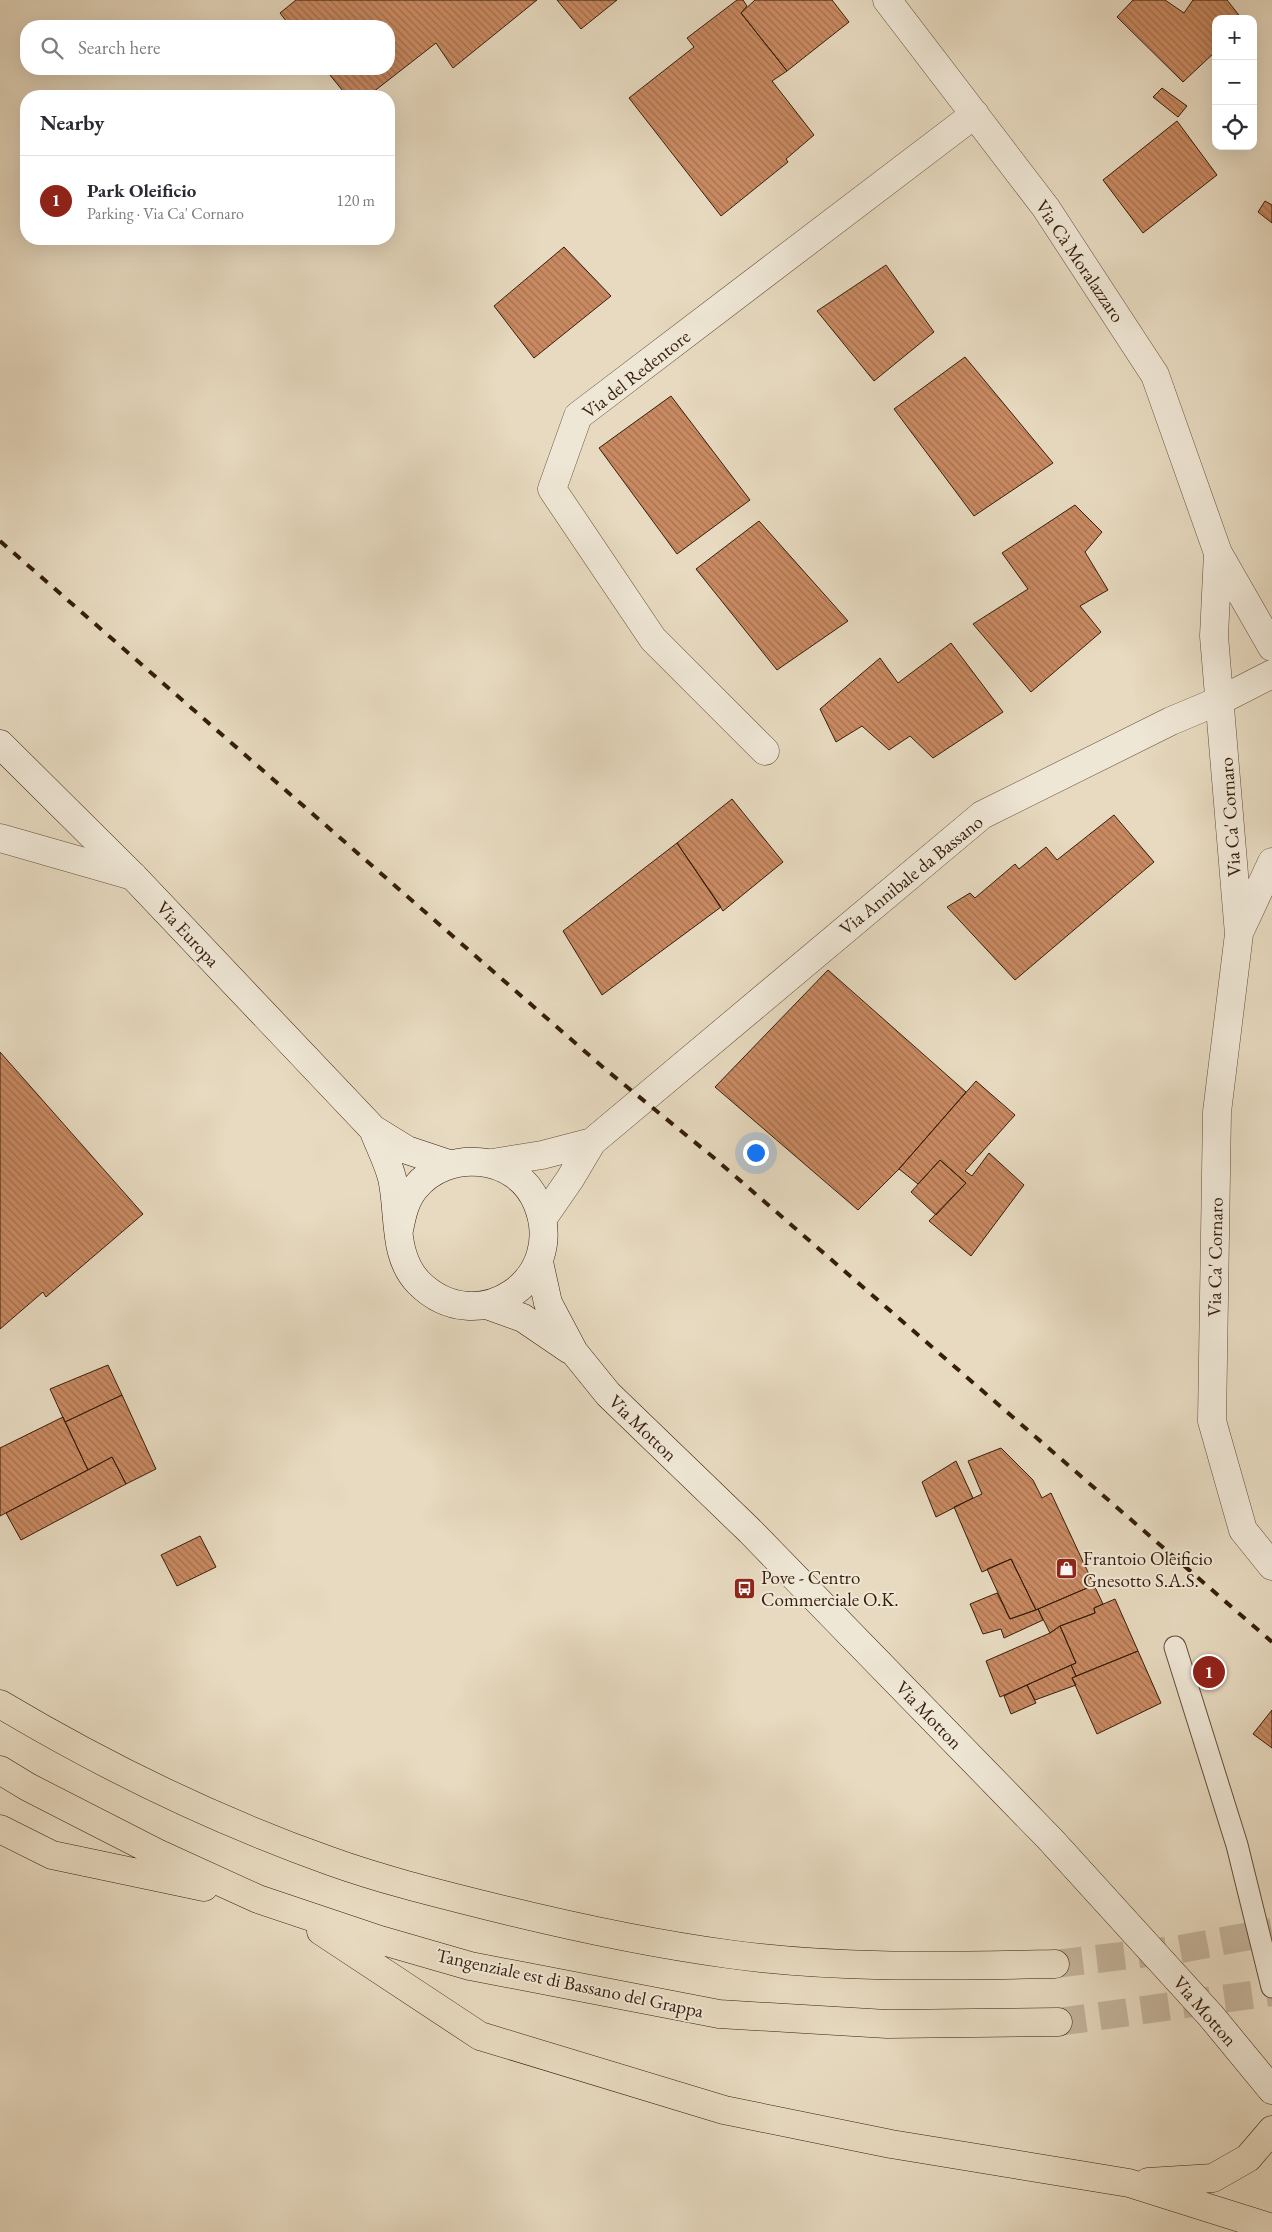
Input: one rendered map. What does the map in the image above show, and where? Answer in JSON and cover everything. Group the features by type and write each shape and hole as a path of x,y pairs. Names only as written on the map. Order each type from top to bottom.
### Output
{"highway":[{"path":"0,1704 49,1733 138,1779 227,1819 329,1860 406,1885 498,1909 606,1933 730,1954 894,1965 1055,1964"},
{"name":"Tangenziale est di Bassano del Grappa","path":"0,1770 28,1788 157,1853 258,1899 380,1940 470,1966 719,2014 887,2024 1058,2022"},
{"path":"0,1829 52,1855 258,1899"},
{"path":"288,1910 480,2036 724,2110 891,2144 1129,2183 1272,2228"},
{"path":"1129,2183 1213,2178 1248,2158 1272,2130"}],"street":[{"name":"Via Cà Moralazzaro","path":"887,0 1046,208 1155,376 1218,553 1272,647"},
{"name":"Via del Redentore","path":"766,751 653,639 552,488 578,416 975,114"},
{"name":"Via Cà Moralazzaro","path":"1218,553 1214,636 1220,700"},
{"name":"Via Annibale da Bassano","path":"543,1218 570,1179 592,1142 982,815 1171,720 1220,700 1272,674"},
{"name":"Via Ca' Cornaro","path":"1220,700 1238,934 1217,1112 1212,1421 1243,1530 1272,1566"},
{"name":"Via Europa","path":"4,756 133,876 372,1129 407,1150 450,1164"},
{"path":"0,838 133,876"},
{"name":"Via Ca' Cornaro","path":"1238,934 1272,862"},
{"name":"Via Europa","path":"372,1129 392,1178 400,1249 407,1267 425,1288 449,1303 468,1306 487,1305 510,1295 527,1281 539,1262 545,1240 543,1218 535,1197 524,1182 509,1171 492,1163 470,1161 450,1164 430,1173 415,1188 404,1208 399,1230"},
{"name":"Via Annibale da Bassano","path":"492,1163 542,1155 592,1142"},
{"name":"Via Motton","path":"539,1262 548,1303 574,1352 608,1394 750,1531 1050,1840 1211,2016 1272,2090"},
{"name":"Via Motton","path":"487,1305 523,1318 574,1352"}],"lane":[{"path":"1175,1647 1237,1845 1272,1987"}],"building":[{"path":"296,0 537,0 453,68 436,43 395,75 395,20 285,20 280,13"},
{"path":"557,0 617,0 581,29"},
{"path":"737,0 743,0 747,6 741,13 787,71 772,81 814,135 786,159 788,162 721,216 629,98 694,47 687,38"},
{"path":"755,0 832,0 849,22 787,71 741,13"},
{"path":"1133,0 1165,0 1184,13 1193,0 1227,0 1239,15 1212,15 1212,55 1183,82 1117,17"},
{"path":"330,75 395,75 376,90 342,90"},
{"path":"1162,88 1187,106 1178,117 1153,97"},
{"path":"1177,121 1217,175 1143,233 1103,180"},
{"path":"1265,201 1272,205 1272,223 1258,212"},
{"path":"564,247 611,296 534,358 494,306"},
{"path":"886,265 934,332 874,381 817,311"},
{"path":"965,357 1053,463 974,516 894,409"},
{"path":"671,396 750,500 677,554 599,448"},
{"path":"1075,505 1102,532 1085,552 1108,590 1080,606 1101,632 1031,692 973,624 1028,589 1002,553"},
{"path":"759,521 848,621 777,670 696,569"},
{"path":"951,643 1003,712 933,758 910,736 889,750 862,726 836,742 820,709 880,658 898,683"},
{"path":"732,799 783,862 723,911 677,843"},
{"path":"1114,815 1154,862 1015,980 947,907 970,893 975,898 1015,864 1019,869 1046,847 1057,860"},
{"path":"677,843 721,907 602,995 563,931"},
{"path":"828,970 966,1092 899,1169 858,1210 715,1087"},
{"path":"0,1052 143,1214 46,1297 43,1292 0,1329"},
{"path":"976,1081 1015,1115 965,1171 972,1176 989,1153 1024,1185 971,1256 929,1221 966,1183 940,1160 918,1184 899,1169"},
{"path":"940,1160 966,1183 936,1215 911,1192"},
{"path":"108,1365 122,1395 65,1422 50,1389"},
{"path":"122,1395 156,1469 126,1484 112,1457 88,1470 65,1422"},
{"path":"63,1417 88,1470 0,1516 0,1448"},
{"path":"1001,1448 1033,1480 1042,1498 1051,1493 1094,1585 1036,1610 1011,1559 982,1572 954,1507 982,1494 968,1461"},
{"path":"112,1457 126,1484 21,1540 6,1513"},
{"path":"956,1461 973,1498 936,1517 922,1482"},
{"path":"200,1536 216,1567 177,1586 161,1555"},
{"path":"1011,1559 1036,1610 1010,1619 987,1569"},
{"path":"1094,1585 1103,1604 1094,1608 1095,1613 1060,1626 1050,1633 1038,1609"},
{"path":"997,1593 1010,1619 1038,1609 1043,1620 1004,1638 1001,1629 983,1634 970,1604"},
{"path":"1115,1599 1138,1651 1076,1676 1071,1665 1076,1663 1060,1626 1095,1613 1094,1608"},
{"path":"1060,1626 1076,1663 1000,1697 986,1661 1050,1633"},
{"path":"1138,1651 1161,1703 1097,1734 1072,1678"},
{"path":"1071,1665 1076,1676 1072,1678 1076,1685 1035,1700 1027,1685"},
{"path":"1027,1685 1036,1703 1011,1714 1004,1696"},
{"path":"1272,1710 1272,1748 1253,1734"}],"tunnel":[{"path":"1055,1964 1180,1949 1272,1932"},
{"path":"1058,2022 1272,1992"}],"railway":[{"path":"0,541 605,1069 713,1157 1272,1642"}],"place":[{"name":"Frantoio Oleificio Gnesotto S.A.S.","path":"1067,1569"},
{"name":"Pove - Centro Commerciale O.K.","path":"745,1588"},
{"name":"Park Oleificio","path":"1209,1672"}]}
